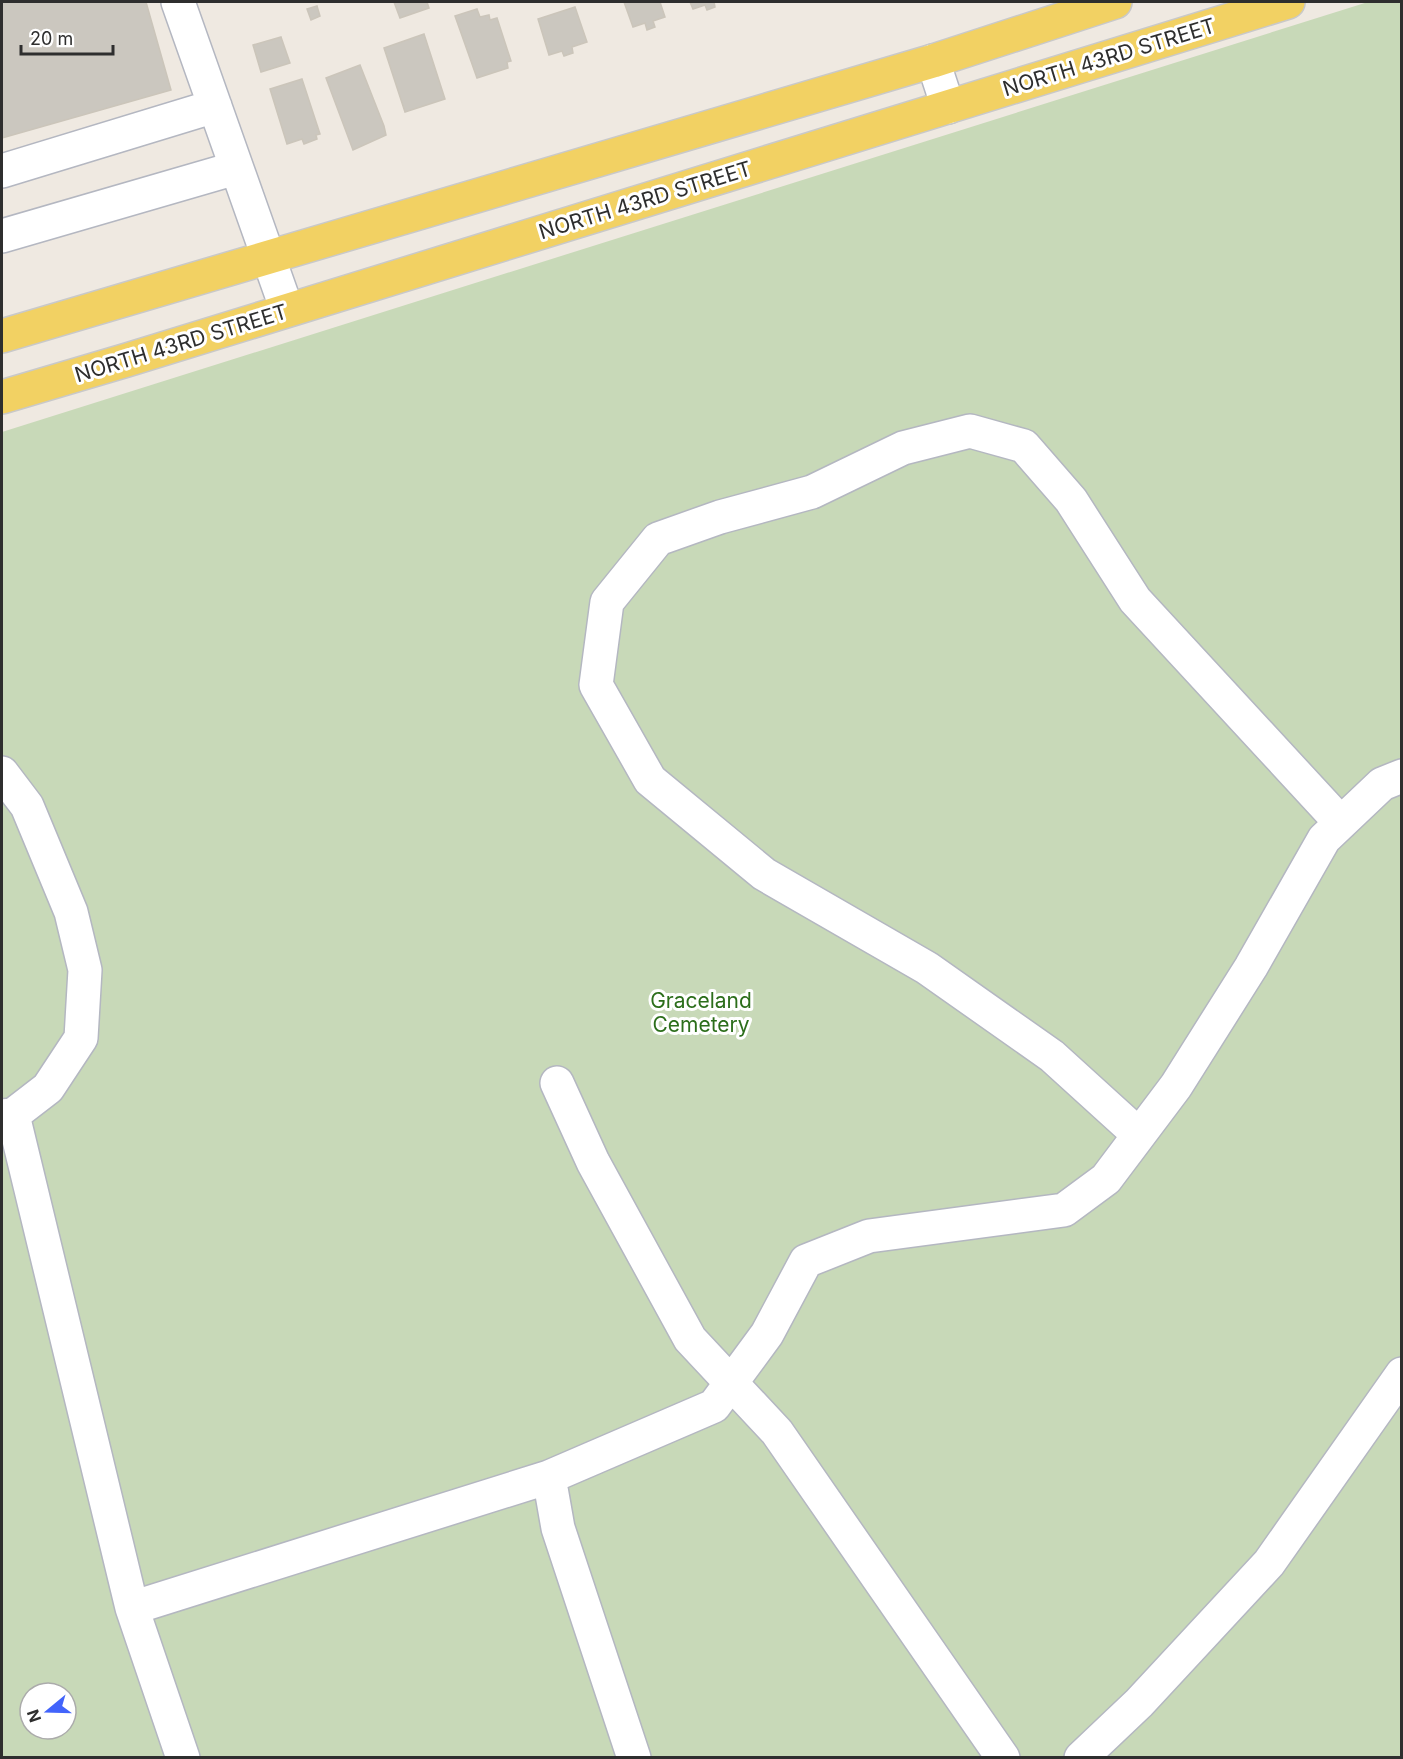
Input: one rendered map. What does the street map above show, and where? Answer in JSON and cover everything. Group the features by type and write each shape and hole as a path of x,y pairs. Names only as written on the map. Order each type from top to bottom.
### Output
{"main road":[{"path":"2,336 933,61 1114,2"},
{"name":"NORTH 43RD STREET","path":"2,397 1288,2"}],"lane":[{"path":"178,2 287,310"},
{"path":"933,61 948,107"},
{"path":"2,171 215,106"},
{"path":"2,236 236,168"},
{"path":"1139,1134 1052,1056 927,968 764,874 650,780 596,685 607,602 658,538 720,517 812,492 903,448 970,431 1024,446 1071,500 1135,600 1341,823"},
{"path":"2,773 27,806 71,912 85,970 81,1038 48,1088 7,1115 132,1608 183,1758"},
{"path":"132,1608 549,1478 714,1406 767,1334 806,1260 869,1236 1064,1210 1106,1179 1176,1086 1251,967 1323,840 1383,784 1401,776"},
{"path":"556,1083 593,1162 690,1339 777,1431 1003,1758"},
{"path":"1081,1758 1139,1703 1269,1563 1401,1374"},
{"path":"549,1478 558,1528 634,1758"}],"green space":[{"name":"Graceland Cemetery","path":"1368,2 1401,2 1401,1757 2,1757 2,432"}],"building":[{"path":"2,2 146,2 171,90 2,138"},
{"path":"394,2 427,2 429,8 400,18"},
{"path":"624,2 660,2 665,17 653,21 655,27 647,30 645,23 633,27"},
{"path":"690,2 714,2 715,7 707,10 705,5 693,9"},
{"path":"317,6 320,16 311,20 307,9"},
{"path":"575,7 587,42 572,47 573,53 564,56 562,51 549,55 538,19"},
{"path":"477,9 480,17 489,15 490,20 497,18 511,61 507,62 508,68 477,78 455,16"},
{"path":"424,34 445,99 405,112 384,48"},
{"path":"281,37 290,63 261,72 253,45"},
{"path":"360,65 386,135 353,150 326,78"},
{"path":"302,79 320,134 316,135 317,139 304,144 302,139 287,144 270,89"}]}
